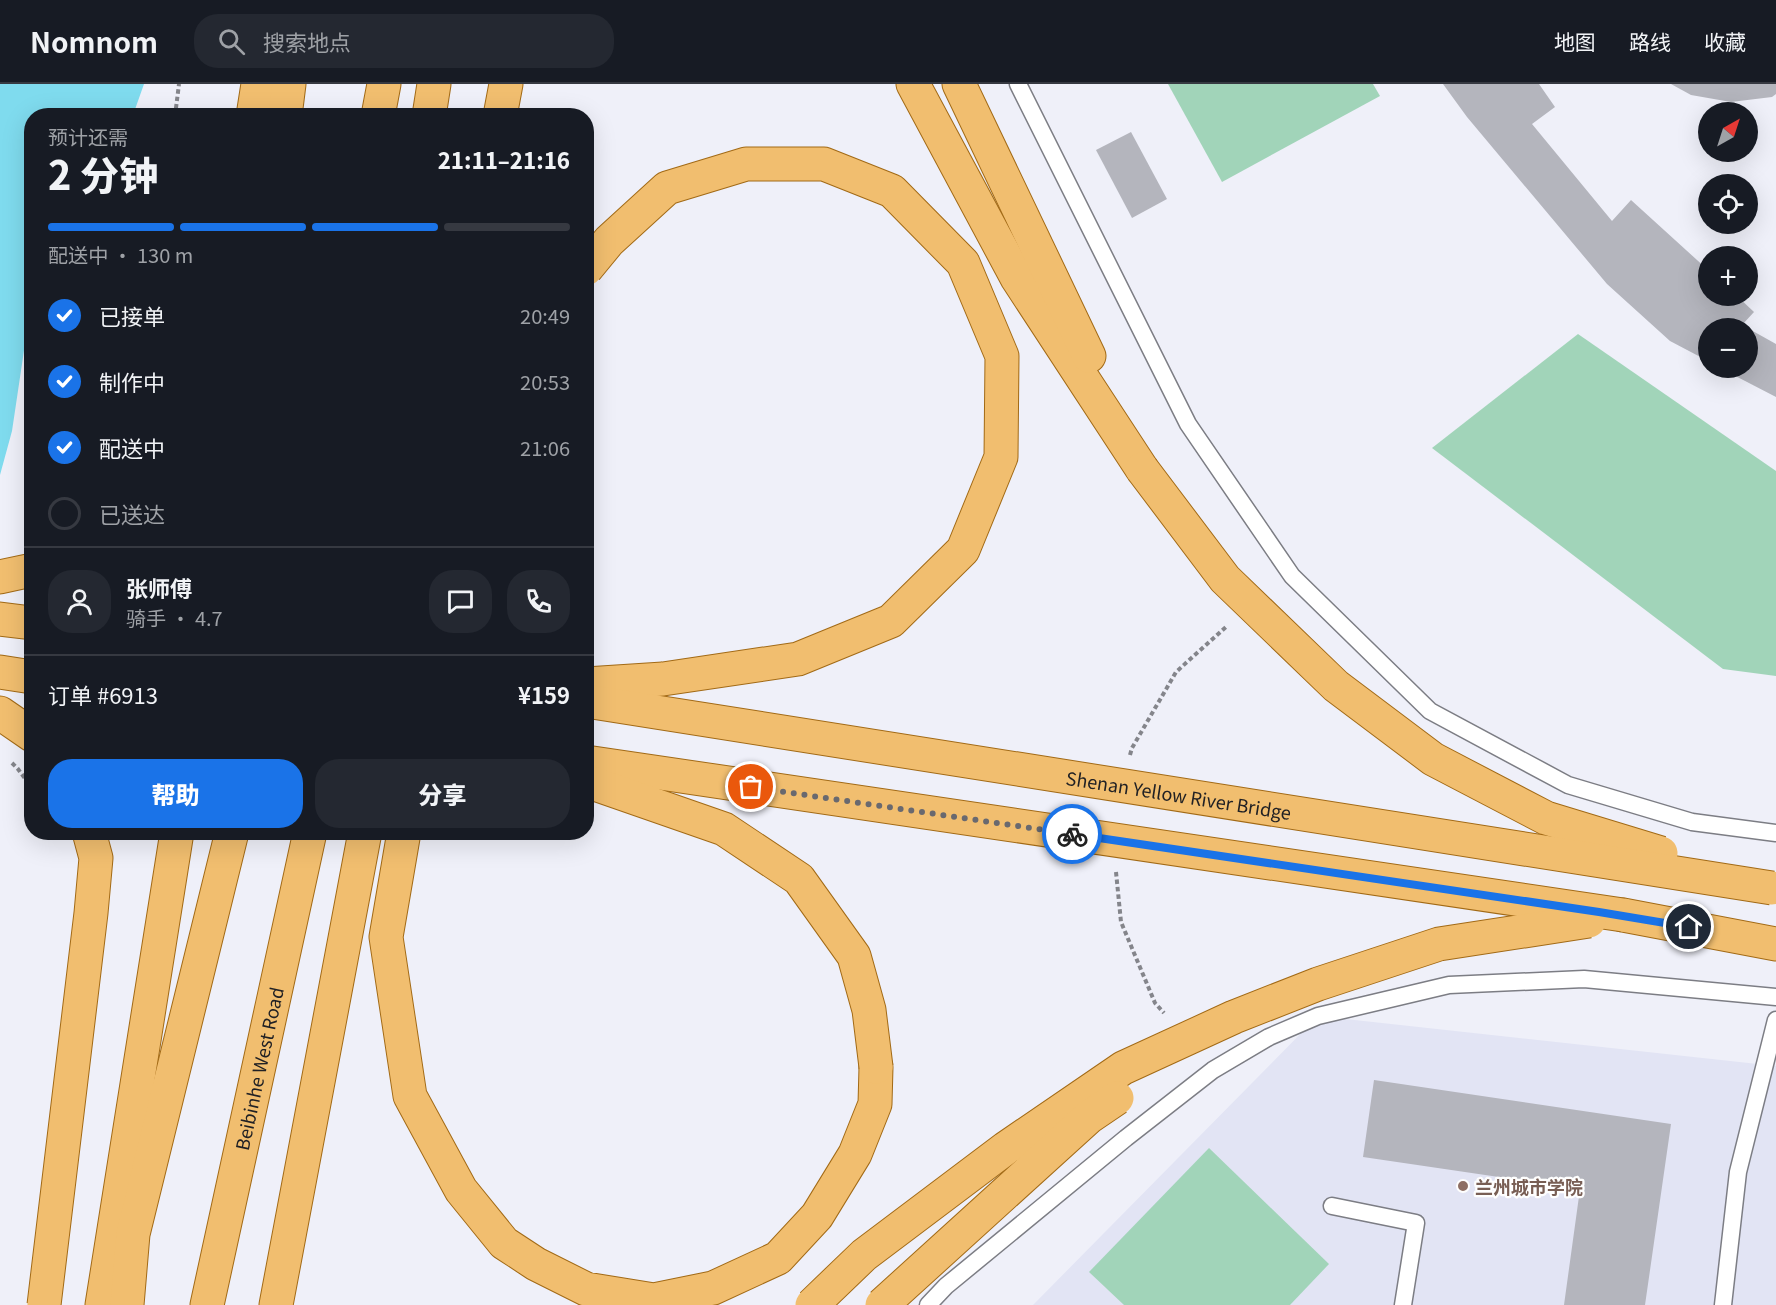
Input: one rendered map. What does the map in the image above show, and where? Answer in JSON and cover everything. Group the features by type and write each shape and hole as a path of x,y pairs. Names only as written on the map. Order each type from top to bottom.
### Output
{"main road":[{"path":"254,108 258,84"},
{"path":"286,108 289,84"},
{"path":"380,108 384,84"},
{"path":"430,108 434,84"},
{"path":"502,108 506,84"},
{"path":"913,84 1017,278 1142,469 1225,579 1336,686 1433,759 1546,818 1774,888"},
{"path":"959,84 1142,469"},
{"path":"594,260 609,242 667,188 746,164 824,164 892,191 963,263 1002,356 1001,457 963,550 891,621 798,659 663,679 594,683"},
{"path":"0,577 24,572"},
{"path":"0,619 24,622"},
{"path":"0,672 24,676"},
{"name":"Shenan Yellow River Bridge","path":"594,702 1774,888"},
{"path":"0,713 24,730"},
{"path":"594,763 1623,915 1776,944"},
{"path":"403,840 386,937 410,1096 461,1190 504,1244 536,1264 586,1289 654,1300 713,1288 778,1258 817,1216 855,1154 875,1104 876,1067 869,1010 854,956 799,879 724,829 594,784"},
{"path":"44,1305 91,913 96,858 91,840"},
{"path":"102,1305 176,840"},
{"path":"127,1305 133,1234 230,840"},
{"name":"Beibinhe West Road","path":"207,1305 308,840"},
{"path":"276,1305 363,840"},
{"path":"352,901 384,840"},
{"path":"812,1305 864,1255 1006,1148 1123,1068 1234,1017 1318,984 1439,944 1623,915"},
{"path":"882,1305 1089,1117 1234,1017"}],"lane":[{"path":"1018,84 1188,424 1292,576 1430,711 1568,785 1692,822 1776,832"},
{"path":"928,1305 955,1279 1126,1138 1213,1070 1269,1037 1318,1016 1449,986 1584,979 1776,997"},
{"path":"1722,1305 1738,1172 1776,1020"},
{"path":"1332,1206 1416,1223 1403,1305"}],"path":[{"path":"176,108 179,84"},
{"path":"9,761 24,777"}],"shaded area":[{"name":"兰州城市学院","path":"1318,1016 1776,1066 1776,1305 1033,1305"}],"green space":[{"path":"1168,84 1373,84 1380,96 1222,182"},
{"path":"1578,334 1776,471 1776,676 1723,669 1432,448"},
{"path":"1209,1148 1329,1264 1290,1305 1124,1305 1089,1272"}],"water":[{"path":"0,84 144,84 135,108 24,108 24,350 12,431 0,475"}],"building":[{"path":"1443,84 1539,84 1555,107 1532,124 1612,221 1631,200 1698,261 1698,306 1748,306 1754,312 1748,318 1698,318 1698,356 1670,341 1607,284 1467,117"},
{"path":"1671,84 1776,84 1776,94 1772,97 1731,102 1691,95"},
{"path":"1131,132 1167,199 1132,218 1096,150"},
{"path":"1758,334 1776,344 1776,397 1739,378 1758,378"},
{"path":"1374,1080 1671,1124 1645,1305 1564,1305 1580,1189 1363,1157"}],"way so far":[{"path":"751,787 1072,834"}],"place":[{"name":"兰州城市学院","path":"1463,1186"}],"route":[{"path":"1072,834 1623,915 1689,927"}]}
